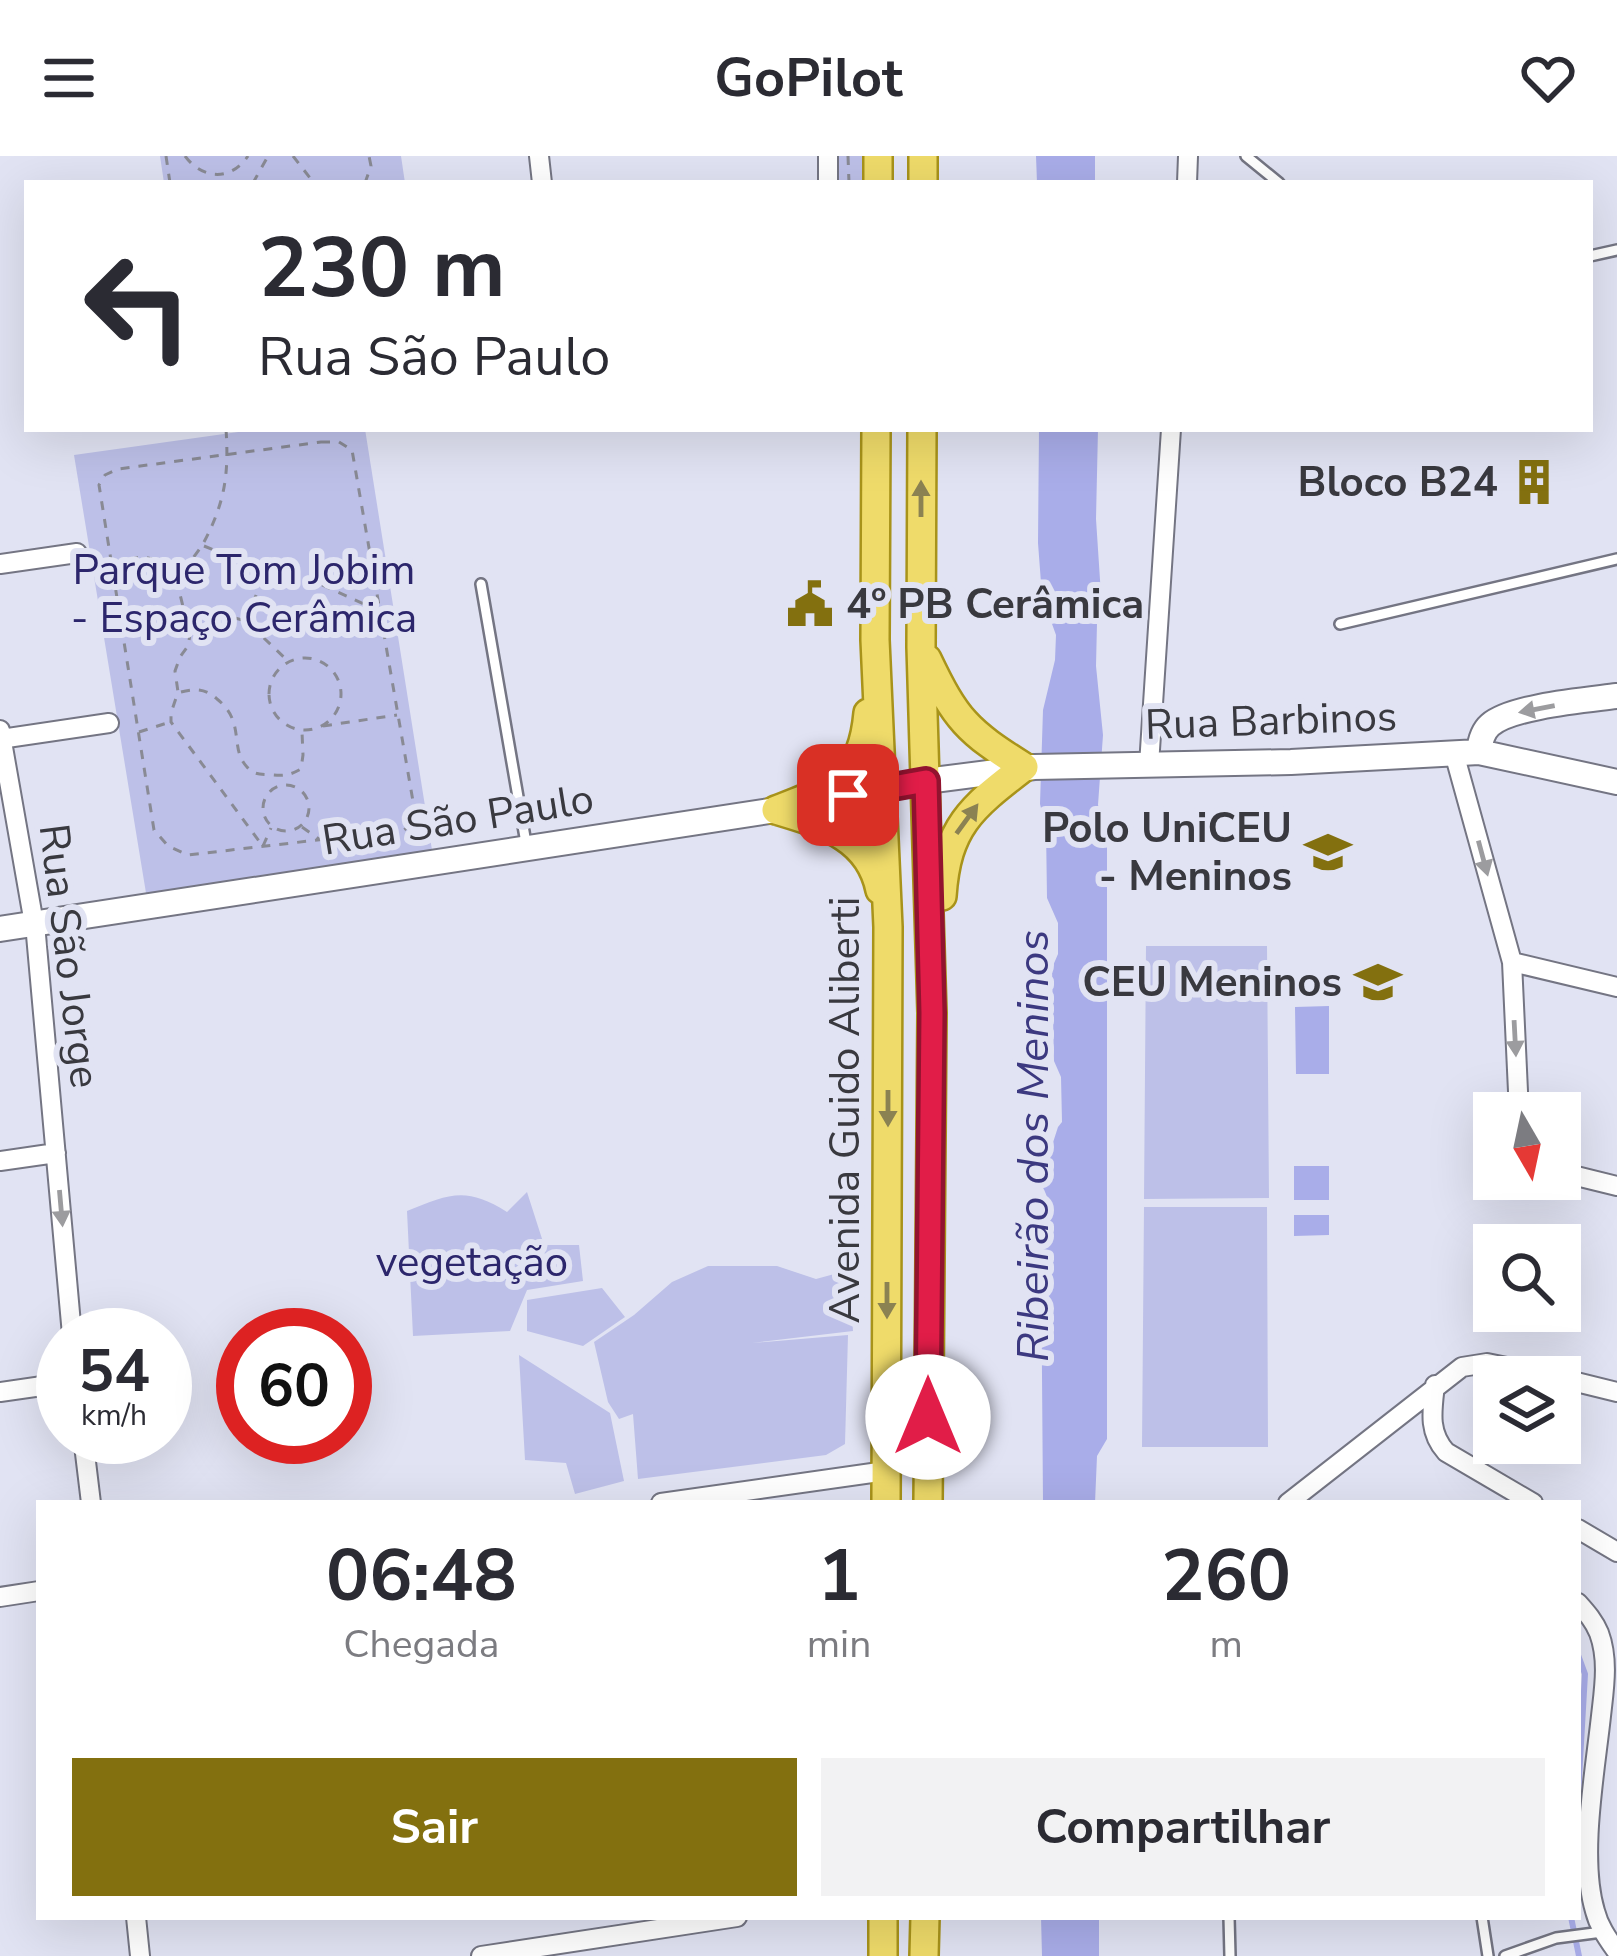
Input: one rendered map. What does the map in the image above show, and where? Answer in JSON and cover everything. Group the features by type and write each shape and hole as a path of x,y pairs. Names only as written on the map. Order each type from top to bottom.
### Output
{"main road":[{"name":"Avenida Guido Aliberti","path":"876,432 874,640 888,927 886,1500"},
{"name":"Avenida Guido Aliberti","path":"922,432 921,647 932,1013 928,1500"},
{"path":"876,569 921,569"},
{"path":"776,810 830,788 858,756 867,728 874,640"},
{"path":"921,647 955,713 975,735 1029,767 981,800 951,843 944,873 932,1013"},
{"path":"776,810 825,824 866,855 878,878 888,927"},
{"path":"888,1184 930,1200"},
{"path":"883,1920 883,1956"},
{"path":"924,1956 925,1920"}],"street":[{"path":"1149,765 1171,432"},
{"path":"0,564 77,553"},
{"path":"1518,1092 1512,962 1466,753 1490,724 1504,717 1617,696"},
{"path":"0,736 109,723"},
{"name":"Rua São Jorge","path":"0,736 34,924 70,1308"},
{"name":"Rua Barbinos","path":"926,781 1029,767 1466,753 1617,782"},
{"name":"Rua São Paulo","path":"0,929 776,810 926,781"},
{"path":"1512,962 1617,988"},
{"path":"0,1161 56,1153"},
{"path":"1581,1177 1617,1186"},
{"path":"1292,1500 1435,1385 1473,1364"},
{"path":"1581,1383 1617,1392"},
{"path":"1435,1385 1432,1426 1438,1444 1528,1500"},
{"path":"0,1392 36,1387"},
{"path":"86,1464 91,1500"},
{"path":"682,1500 886,1471"},
{"path":"1581,1531 1617,1552"},
{"path":"0,1598 36,1592"},
{"path":"1581,1606 1601,1637 1605,1681 1589,1848 1593,1934 1617,1952"},
{"path":"1605,1681 1617,1653"},
{"path":"136,1920 140,1956"},
{"path":"481,1956 717,1920"}],"lane":[{"path":"1246,156 1275,180"},
{"path":"1340,624 1617,559"},
{"path":"481,584 527,849"},
{"path":"1229,1920 1230,1956"},
{"path":"1482,1920 1487,1956"},
{"path":"1505,1956 1556,1938 1593,1934"}],"path":[{"path":"185,156 194,168 214,176 235,171 248,156"},
{"path":"293,156 312,180"},
{"path":"226,432 224,499 202,546 177,582 190,635 175,671 178,692 171,722 263,846"},
{"path":"321,442 339,442 352,450 414,822 404,830 188,855 168,846 154,830 113,574 99,485 105,475 118,469 321,442"},
{"path":"202,546 277,576 309,579 380,612"},
{"path":"113,574 138,555 159,560 180,575"},
{"path":"246,621 266,572"},
{"path":"236,618 246,621 289,662"},
{"path":"322,726 341,703 335,673 319,660 289,662 274,676 269,696 283,722 302,730 398,715"},
{"path":"178,692 207,691 223,703 234,717 241,758 256,774 288,776 301,770 302,730"},
{"path":"139,731 171,722"},
{"path":"286,785 288,776"},
{"path":"286,785 301,791 309,812 301,826 286,831 271,826 263,813 271,791 286,785"},
{"path":"263,846 271,826"},
{"path":"301,826 319,839"}],"green space":[{"path":"160,156 401,156 405,180 164,180"},
{"path":"832,156 862,156 862,180 832,180"},
{"name":"Parque Tom Jobim - Espaço Cerâmica","path":"238,432 365,432 432,850 146,893 74,455"},
{"path":"1146,946 1267,946 1269,1198 1144,1199"},
{"name":"vegetação","path":"527,1192 544,1245 579,1245 583,1281 527,1290 510,1331 413,1336 407,1211 457,1195 480,1198 507,1212"},
{"path":"1144,1207 1267,1207 1268,1447 1142,1447"},
{"path":"708,1266 777,1266 816,1279 849,1270 853,1331 752,1343 848,1335 845,1444 826,1455 638,1479 633,1414 619,1419 608,1402 594,1342 672,1282"},
{"path":"602,1288 625,1317 583,1346 527,1331 527,1300"},
{"name":"vegetação","path":"519,1355 610,1413 624,1481 575,1494 566,1463 525,1460"}],"shaded area":[{"path":"1036,156 1095,156 1095,180 1037,180"},
{"path":"1039,432 1098,432 1101,595 1096,666 1103,735 1098,805 1107,830 1107,1439 1097,1456 1095,1500 1043,1500 1041,1248 1050,1215 1040,1183 1062,1122 1061,1077 1054,1061 1052,968 1058,954 1058,923 1047,898 1046,828 1040,804 1043,710 1056,635 1042,596"},
{"path":"1329,1006 1329,1074 1296,1074 1295,1007"},
{"path":"1294,1166 1329,1166 1329,1200 1294,1200"},
{"path":"1294,1215 1329,1215 1329,1235 1294,1236"},
{"path":"1041,1920 1099,1920 1099,1956 1042,1956"}],"waterway":[{"path":"1581,1663 1585,1674 1581,1743"},
{"path":"1572,1920 1579,1956"}],"place":[{"name":"Bloco B24","path":"1534,482"},
{"name":"4º PB Cerâmica","path":"810,604"},
{"name":"Polo UniCEU - Meninos","path":"1328,852"},
{"name":"CEU Meninos","path":"1378,982"}],"route":[{"path":"848,795 926,781 932,1013 928,1417"}],"water label":[{"name":"Ribeirão dos Meninos","path":"1033,1146"}]}
